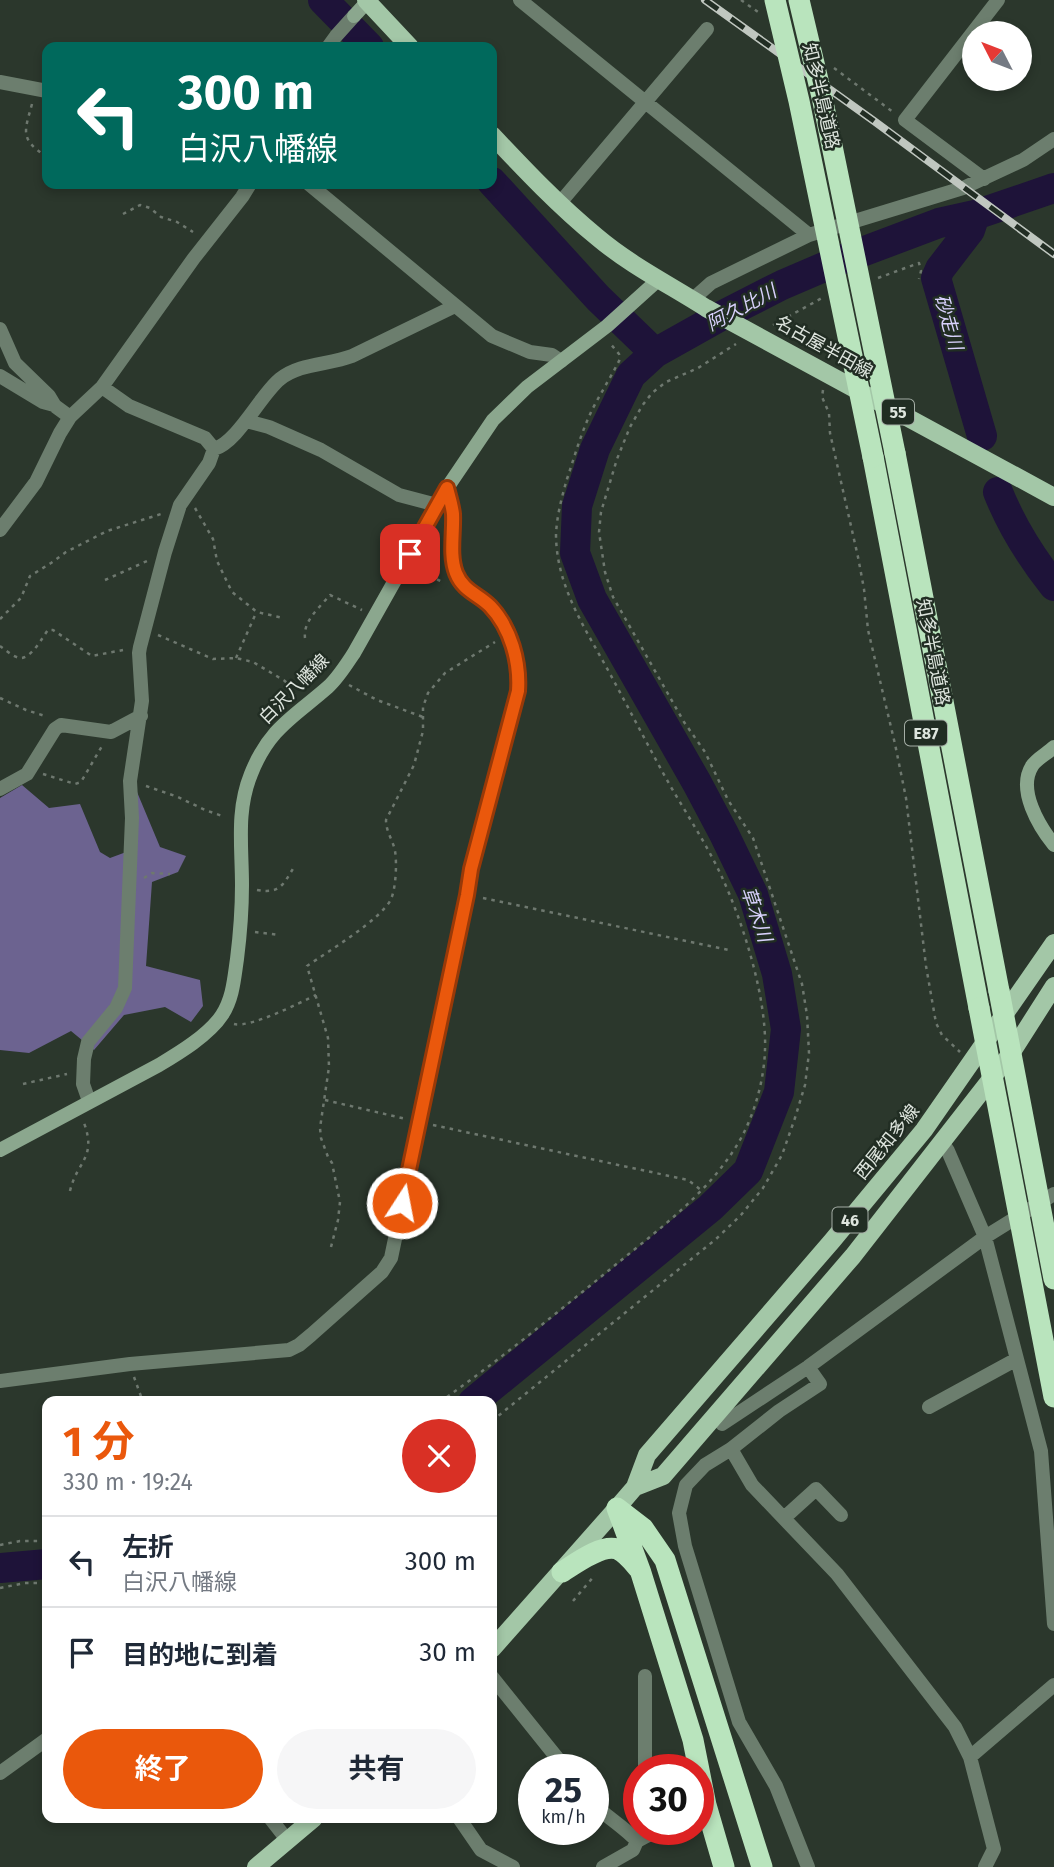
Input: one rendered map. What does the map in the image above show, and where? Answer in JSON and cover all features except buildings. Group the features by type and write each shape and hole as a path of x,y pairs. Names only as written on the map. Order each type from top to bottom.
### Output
{"highway":[{"name":"知多半島道路","path":"775,0 815,176 873,457 1054,1397"},
{"name":"知多半島道路","path":"799,0 822,97 895,453 1054,1279"},
{"path":"617,1508 641,1573 693,1740 706,1805 724,1867"},
{"path":"617,1508 643,1528 666,1560 762,1867"},
{"path":"562,1572 589,1555 606,1549 617,1549 629,1558 641,1573"}],"main road":[{"path":"354,16 367,1 405,42"},
{"name":"名古屋半田線","path":"497,140 559,204 598,239 658,280 1054,497"},
{"name":"白沢八幡線","path":"0,1150 181,1052 221,1017 233,992 240,930 241,809 252,771 265,746 280,726 337,677 375,616 447,488 493,420 527,387 603,329 658,280"},
{"path":"1054,747 1032,766 1027,786 1033,812 1054,845"},
{"name":"西尾知多線","path":"497,1644 635,1487 647,1455 916,1140 1054,943"},
{"name":"西尾知多線","path":"635,1487 663,1476 853,1256 1012,1052 1054,986"},
{"path":"256,1867 308,1823"}],"street":[{"path":"520,0 809,234"},
{"path":"984,179 905,120 998,0"},
{"path":"332,42 354,16"},
{"path":"559,204 707,29"},
{"path":"0,82 42,90"},
{"path":"700,304 711,283 809,234 949,193 1023,160 1054,139"},
{"path":"0,530 36,482 69,417 102,387 247,189"},
{"path":"315,189 492,336 530,352 551,355 561,361"},
{"path":"214,449 222,447 279,379 299,368 352,356 455,306"},
{"path":"0,329 15,363 49,396 55,406"},
{"path":"0,376 43,402 55,406 69,417"},
{"path":"102,387 130,407 205,439 214,449"},
{"path":"246,421 269,427 321,450 398,495 437,505"},
{"path":"84,1104 84,1059 88,1042 117,1008 125,988 132,818 130,785 142,701 140,647 164,555 183,500 209,463 214,449"},
{"path":"0,1381 130,1364 289,1350 311,1335 382,1272 391,1258 471,869 518,691 518,664 506,629 490,606 465,588 456,572 453,511 447,488"},
{"path":"0,789 27,774 55,729 61,725 111,732 141,716"},
{"path":"942,1142 985,1237 1041,1451 1054,1624"},
{"path":"722,1423 808,1367 985,1237 1054,1194"},
{"path":"929,1407 1017,1359"},
{"path":"808,1367 820,1384 779,1411 732,1449 705,1465 686,1485 678,1513 685,1546 739,1722 776,1786 808,1867"},
{"path":"732,1449 752,1485 837,1574 955,1727 970,1757 994,1849 985,1867"},
{"path":"784,1518 816,1489 841,1515"},
{"path":"645,1676 645,1754"},
{"path":"497,1684 554,1754"},
{"path":"970,1757 1054,1685"},
{"path":"0,1773 42,1743"},
{"path":"274,1823 288,1840"},
{"path":"462,1823 481,1850 513,1867"},
{"path":"603,1867 633,1850 635,1845"}],"path":[{"path":"42,90 25,131 29,142 42,153"},
{"path":"123,214 139,205 150,208 161,217 177,222 208,241"},
{"path":"869,281 919,263 919,279"},
{"path":"497,1417 716,1239 741,1215 763,1188 782,1155 795,1118 809,1053 807,1015 802,984 753,838 728,800 705,752 684,722 613,597 598,533 601,512 617,460 630,427 652,393 666,382 698,368 739,342 750,331 832,294"},
{"path":"449,1396 540,1327 678,1213 715,1176 742,1136 755,1106 765,1049 763,1016 751,961 740,922 721,875 569,599 562,578 556,532 560,503 592,409 620,359 603,329"},
{"path":"827,373 822,397 829,413 830,433 864,589 868,630 901,771 936,1023 942,1035 973,1061"},
{"path":"0,619 21,598 30,576 66,552 107,531 166,512 183,500 197,511 213,539 217,561 232,592 257,612 283,618"},
{"path":"105,580 164,555"},
{"path":"400,573 408,577 441,581 459,592 468,590"},
{"path":"305,638 307,622 330,595 375,616"},
{"path":"236,658 257,612"},
{"path":"144,629 213,659 236,658 253,662 285,681 304,706"},
{"path":"0,646 18,658 25,657 48,630 53,630 92,656 140,647"},
{"path":"331,1247 340,1202 332,1163 321,1138 321,1115 329,1068 328,1038 307,966 364,927 390,902 395,888 395,850 386,820 414,765 423,731 423,708 428,693 445,673 508,635"},
{"path":"337,677 377,699 423,717"},
{"path":"0,698 52,718 61,725"},
{"path":"30,769 75,784 81,782 111,732"},
{"path":"130,785 145,786 167,793 241,822"},
{"path":"242,885 271,892 279,889 294,867"},
{"path":"128,898 148,875 157,872 170,874"},
{"path":"467,895 729,950"},
{"path":"240,930 279,934"},
{"path":"221,1017 241,1026 316,995"},
{"path":"23,1084 66,1074 83,1075"},
{"path":"325,1100 688,1180 701,1190"},
{"path":"70,1191 88,1154 84,1104"},
{"path":"130,1364 141,1396"},
{"path":"0,1545 42,1541"},
{"path":"573,1601 602,1567"},
{"path":"0,1588 42,1583"}],"shaded area":[{"path":"22,785 49,808 80,804 100,852 110,858 137,848 137,792 160,847 186,856 178,872 152,882 146,966 200,980 203,1006 191,1022 165,1007 124,1015 94,1050 71,1031 29,1053 0,1050 0,798"}],"waterway":[{"name":"阿久比川","path":"323,0 364,42"},
{"name":"阿久比川","path":"497,187 598,298 655,353"},
{"name":"草木川","path":"480,1396 710,1208 748,1171 779,1092 786,1029 777,974 753,894 697,783 592,599 575,553 577,506 595,449 631,375 655,353 782,285 838,261 939,223 975,215 1054,188"},
{"name":"砂走川","path":"975,215 970,230 936,278 982,436"},
{"name":"砂走川","path":"998,492 1023,541 1054,586"},
{"name":"草木川","path":"0,1568 42,1564"}],"railway":[{"path":"705,0 1054,254"}],"route":[{"path":"402,1203 471,869 518,691 519,677 518,664 506,629 490,606 465,588 456,572 453,511 447,488 410,554"}]}
